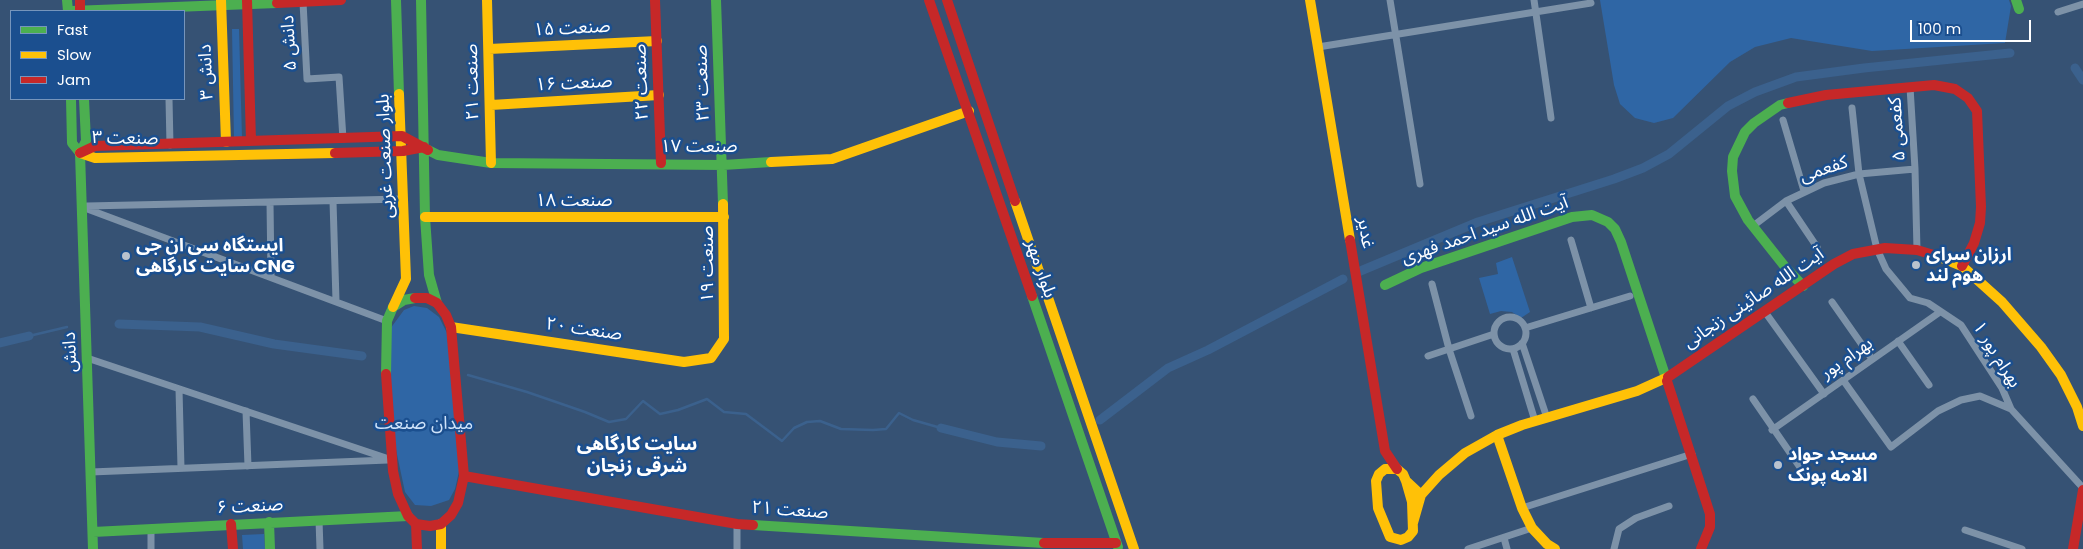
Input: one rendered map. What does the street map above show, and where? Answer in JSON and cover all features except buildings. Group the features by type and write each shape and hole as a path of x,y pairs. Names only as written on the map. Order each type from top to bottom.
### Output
{"street":[{"path":"131,10 165,4 341,0"},
{"name":"بلوار صنعت غربی","path":"393,307 406,279 403,151 396,0"},
{"path":"421,0 425,217 429,275 437,303 446,315 451,328 464,476 458,503 451,515 441,524 430,526 416,524 408,516 398,494 392,460 385,362 387,321 393,307 404,300 415,298 427,298 437,303"},
{"name":"صنعت ۲۱","path":"487,0 491,163"},
{"name":"صنعت ۲۲","path":"655,0 662,163"},
{"name":"صنعت ۲۳","path":"716,0 723,165"},
{"name":"بلوار مهر","path":"929,0 969,111 1117,546"},
{"name":"بلوار مهر","path":"947,0 1134,549"},
{"name":"غدیر","path":"1310,0 1385,451 1397,469 1403,474 1406,481"},
{"path":"1390,0 1420,184"},
{"path":"1534,0 1551,118"},
{"name":"دانش ۳","path":"221,2 226,142"},
{"path":"247,2 251,142"},
{"name":"دانش ۵","path":"303,2 307,79 339,77 343,139"},
{"path":"1318,47 1591,3"},
{"path":"2058,12 2083,4"},
{"name":"صنعت ۱۵","path":"489,49 657,41"},
{"path":"1803,286 1786,268 1753,226 1735,196 1732,171 1733,157 1745,132 1754,123 1780,105 1826,95 1934,85 1955,88 1968,98 1976,111 1981,208 1980,223 1974,243 1962,266"},
{"name":"کفعمی ۵","path":"1910,87 1916,170 1916,250"},
{"name":"صنعت ۱۶","path":"490,105 659,95"},
{"path":"71,100 72,143 80,154 86,141 84,100"},
{"path":"169,100 170,145"},
{"name":"بهرام پور ۱","path":"1852,108 1859,174 1877,250 1886,269 1910,298 1928,303 1961,325 1985,359 2002,388 2011,409 2083,489"},
{"name":"صنعت ۱۷","path":"402,136 438,155 491,163 723,165 832,158 969,111"},
{"path":"1783,120 1804,191"},
{"name":"صنعت ۳","path":"80,154 95,146 402,136"},
{"name":"صنعت ۳","path":"80,154 95,158 403,151 424,148"},
{"name":"دانش","path":"80,154 93,549"},
{"name":"صنعت ۱۹","path":"712,358 724,339 723,165"},
{"name":"کفعمی","path":"1753,226 1786,201 1804,191 1824,184 1859,174 1916,170"},
{"path":"82,206 404,200"},
{"path":"333,201 336,301"},
{"path":"1786,201 1817,247"},
{"path":"270,202 272,277"},
{"path":"82,206 387,321"},
{"name":"آیت الله سید احمد فهری","path":"1386,285 1421,268 1572,217 1582,215 1601,218 1615,229 1667,378 1710,514 1710,527 1701,549"},
{"name":"صنعت ۱۸","path":"425,217 724,217"},
{"path":"1571,240 1591,308"},
{"name":"آیت الله صائینی زنجانی","path":"1406,549 1408,537 1413,531 1421,495 1440,475 1466,453 1497,435 1535,421 1637,391 1667,378 1834,264 1853,254 1885,248 1916,250 1935,254 1962,266 2002,302 2041,347 2065,383 2077,406 2083,426"},
{"path":"1432,284 1449,349 1471,416"},
{"path":"1525,328 1630,296"},
{"path":"1832,302 1872,359"},
{"path":"1765,312 1824,394"},
{"name":"بهرام پور","path":"1772,430 1940,312"},
{"path":"1511,317 1520,320 1525,328 1526,336 1522,343 1513,349 1504,348 1497,343 1494,334 1495,325 1502,319 1511,317"},
{"name":"صنعت ۲۰","path":"451,328 684,362 712,358"},
{"path":"1428,356 1494,334"},
{"path":"1898,341 1929,385"},
{"path":"1522,343 1547,418"},
{"path":"1513,349 1535,421"},
{"path":"87,358 392,460"},
{"path":"1843,380 1891,447 1938,411 1961,400 1980,396 2011,409"},
{"path":"179,389 181,468"},
{"path":"1753,399 1772,430 1804,473"},
{"path":"1069,404 1084,400"},
{"path":"246,411 248,466"},
{"path":"1497,435 1522,508 1532,528 1547,544 1555,549"},
{"path":"1385,451 1382,471 1376,481 1378,508 1387,534 1393,539 1398,549"},
{"path":"1522,508 1692,454"},
{"path":"91,472 392,460"},
{"path":"1382,471 1389,468 1397,469"},
{"name":"صنعت ۲۱","path":"464,476 737,524 1036,546 1117,546"},
{"path":"1406,481 1421,495"},
{"path":"1406,481 1412,502 1414,523"},
{"path":"2073,549 2083,489"},
{"path":"1614,549 1619,529 1636,518 1668,506"},
{"name":"صنعت ۶","path":"93,532 408,516"},
{"path":"319,520 320,549"},
{"path":"269,522 270,549"},
{"path":"231,524 233,549"},
{"path":"416,524 417,549"},
{"path":"441,524 441,549"},
{"path":"737,524 737,549"},
{"path":"1468,549 1532,528"},
{"path":"151,529 151,549"},
{"path":"1965,530 2022,549"},
{"path":"1393,539 1401,540 1408,537"},
{"path":"1504,538 1507,549"}],"green space":[{"path":"1600,0 2009,0 2011,6 2005,43 1872,51 1791,38 1755,47 1730,62 1673,118 1654,123 1635,118 1620,104 1614,85"},
{"path":"232,29 239,29 242,138 234,138"},
{"path":"1512,257 1530,312 1521,318 1512,312 1501,311 1490,314 1479,278 1498,274 1496,263"},
{"name":"میدان صنعت","path":"414,306 427,308 439,317 447,333 460,467 455,489 449,500 431,506 415,505 405,492 395,445 390,381 390,329 404,310"},
{"path":"264,534 265,549 243,549 242,535"}],"waterway":[{"path":"1358,272 1478,222 1643,168 1669,154 1728,106 1755,92 1796,77 2010,53"},
{"path":"2075,68 2083,80"},
{"path":"1100,420 1168,368 1208,350 1343,279"},
{"path":"119,324 200,327 274,344 362,356"},
{"path":"29,336 67,327"},
{"path":"0,343 29,336"},
{"path":"468,375 527,392 609,422 626,419 643,401 660,414 678,410 707,399 724,412 746,414 782,441 794,428 807,422 820,421 841,429 886,429 899,413 913,420 941,428"},
{"path":"941,428 997,442 1041,446"}],"traffic: fast":[{"path":"67,0 68,10"},
{"path":"396,0 399,94"},
{"path":"421,0 425,217 429,275 437,303"},
{"path":"716,0 723,204"},
{"path":"2016,0 2019,9"},
{"path":"98,10 277,3"},
{"path":"71,100 72,143 80,153"},
{"path":"84,100 86,141 80,153 93,549"},
{"path":"1788,103 1780,105 1754,123 1745,132 1733,157 1732,171 1735,196 1748,220 1786,268 1803,286"},
{"path":"428,150 438,155 491,163 723,165 771,162"},
{"path":"1385,285 1421,268 1572,217 1592,215 1608,222 1615,229 1621,242 1667,381"},
{"path":"1032,296 1118,547"},
{"path":"386,374 387,321 393,307 404,300 415,298"},
{"path":"93,532 408,516"},
{"path":"269,522 270,549"},
{"path":"753,525 1044,543"}],"traffic: slow":[{"path":"221,0 226,142"},
{"path":"487,0 491,163"},
{"path":"1310,0 1350,240"},
{"path":"489,49 657,41"},
{"path":"393,307 406,279 399,94"},
{"path":"491,105 659,95"},
{"path":"771,162 832,159 969,111"},
{"path":"80,153 95,158 335,153"},
{"path":"1015,201 1134,549"},
{"path":"451,327 684,362 711,358 724,339 723,204"},
{"path":"425,217 724,217"},
{"path":"1937,256 1962,266 2002,302 2041,347 2061,375 2077,407 2083,426"},
{"path":"1413,523 1421,495 1439,475 1465,453 1497,435 1522,425 1637,391 1668,377"},
{"path":"1497,435 1522,508 1532,528 1547,544 1555,549"},
{"path":"1406,481 1412,502 1413,531 1408,537 1401,540 1390,537 1378,508 1376,481 1379,474 1385,469 1397,469 1403,474 1406,481 1421,495"},
{"path":"441,524 441,549"}],"traffic: jam":[{"path":"80,0 80,10"},
{"path":"247,0 251,141"},
{"path":"277,3 341,0"},
{"path":"655,0 661,163"},
{"path":"929,0 1032,296"},
{"path":"947,0 1015,201"},
{"path":"1788,103 1826,95 1934,85 1955,89 1968,98 1977,111 1981,207 1980,223 1974,243 1962,266"},
{"path":"80,153 95,146 402,136 428,150"},
{"path":"335,153 403,151 424,147"},
{"path":"1350,240 1385,451 1397,469"},
{"path":"1668,377 1834,264 1853,254 1885,248 1917,250 1937,256"},
{"path":"386,374 393,471 398,494 408,516 416,524 430,526 441,524 451,515 458,503 464,476 451,327 446,315 437,303 427,298 415,298"},
{"path":"1667,381 1710,514 1710,527 1701,549"},
{"path":"464,476 737,524 753,525"},
{"path":"2073,549 2083,490"},
{"path":"231,524 233,549"},
{"path":"416,524 417,549"},
{"path":"1044,543 1116,543"}],"place":[{"name":"ایستگاه سی ان جی سایت کارگاهی CNG","path":"126,256"},
{"name":"ارزان سرای هوم لند","path":"1916,265"},
{"name":"مسجد جواد الامه پونک","path":"1778,465"}],"district":[{"name":"سایت کارگاهی شرقی زنجان","path":"637,456"}]}
